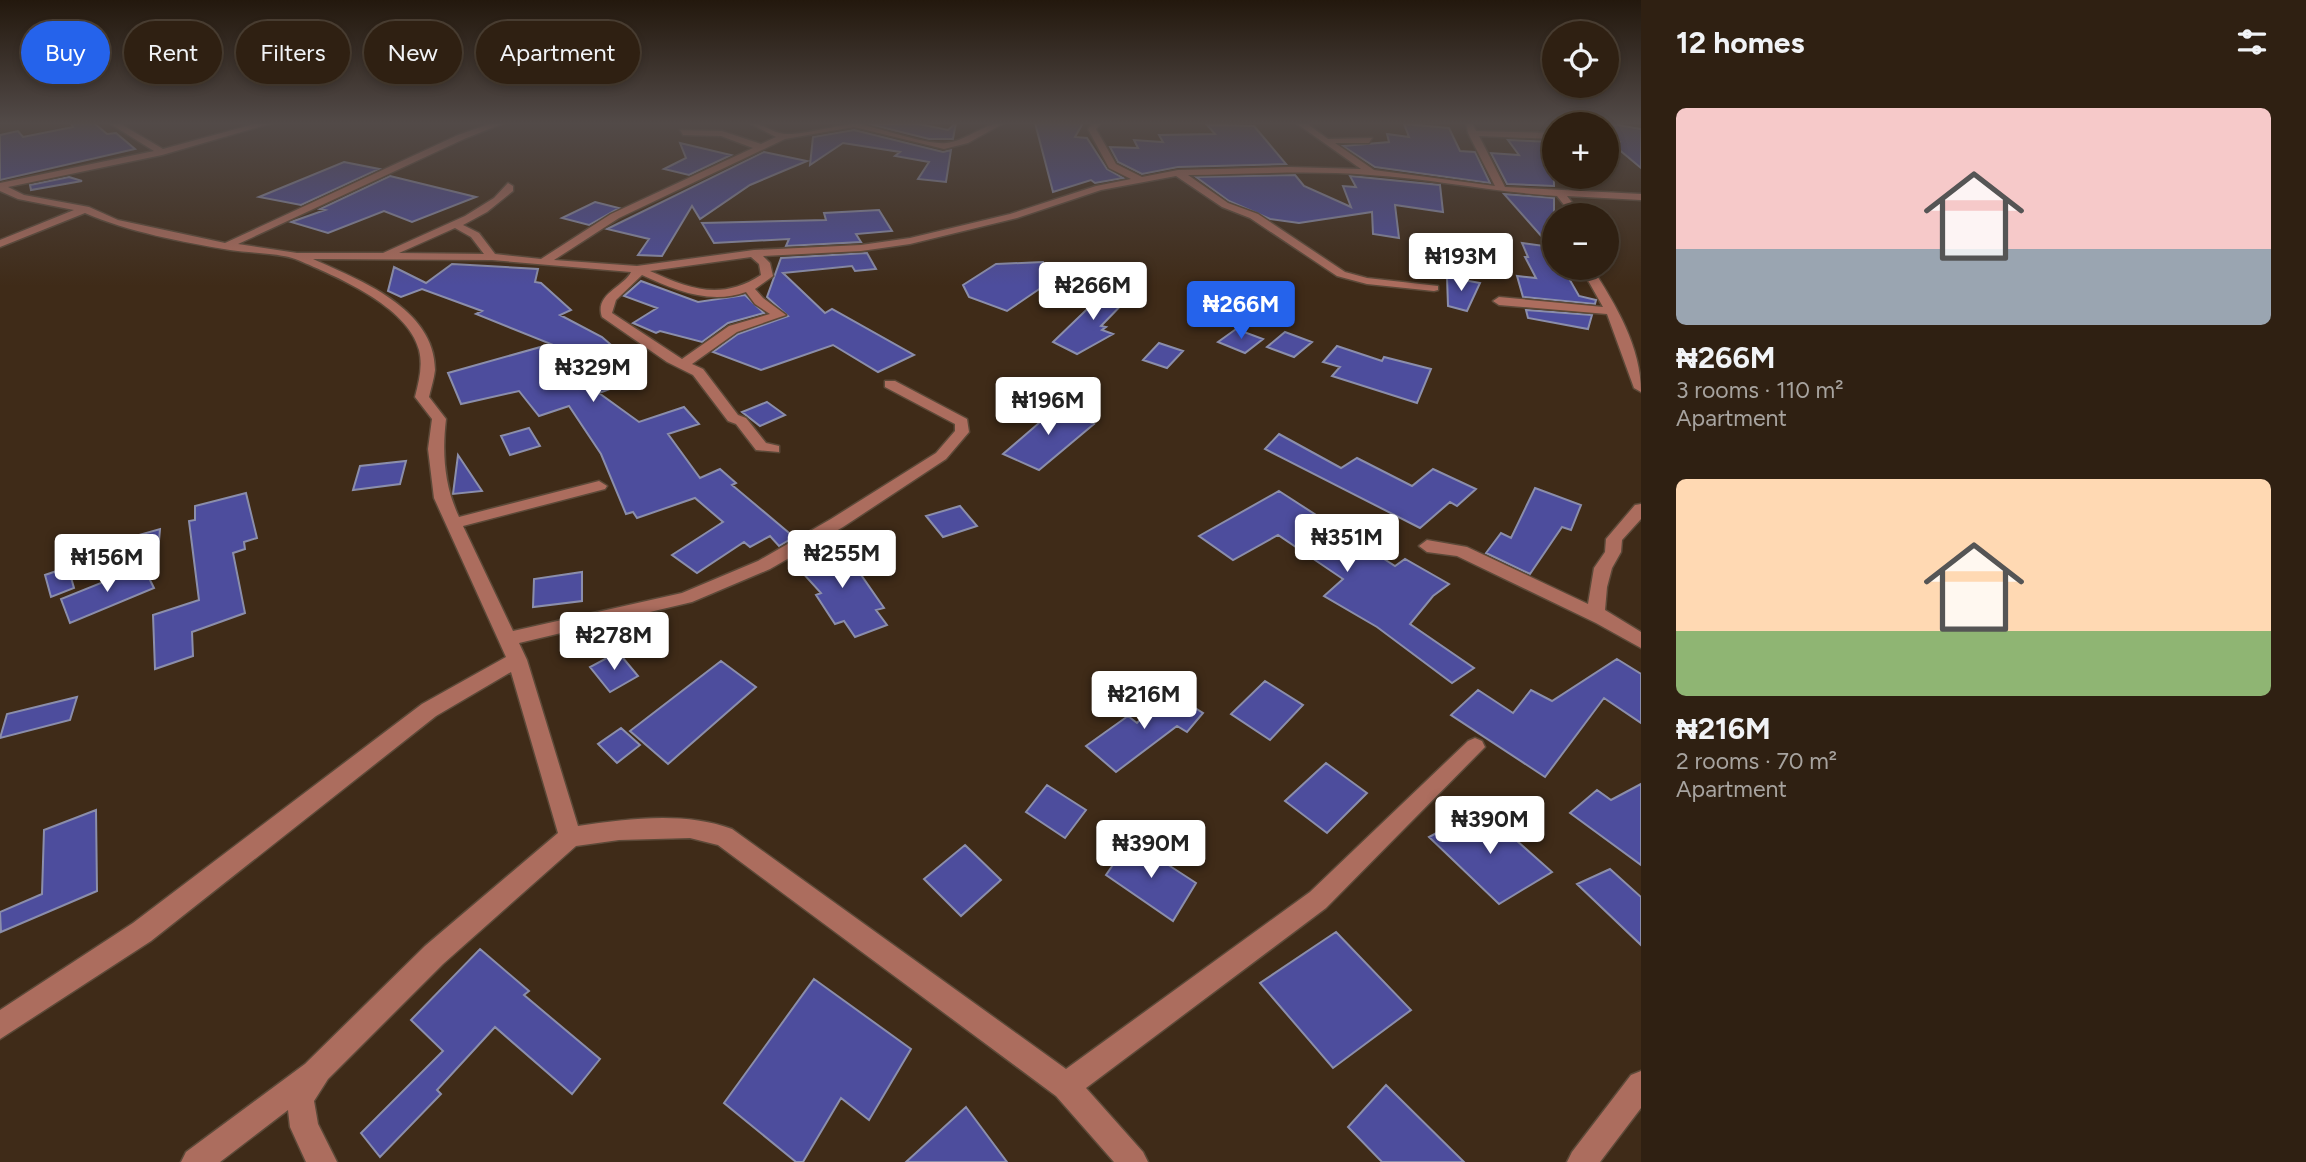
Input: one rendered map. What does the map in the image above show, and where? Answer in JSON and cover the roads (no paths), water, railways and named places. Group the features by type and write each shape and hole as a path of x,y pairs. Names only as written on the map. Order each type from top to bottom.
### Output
{"street":[{"path":"0,187 45,177"},
{"path":"226,246 374,177"},
{"path":"545,261 615,216 696,177"},
{"path":"1134,177 1140,180"},
{"path":"0,187 21,197 85,209 115,222 226,246 297,256 492,257 596,268 637,269 754,253 861,248 910,241 975,227 1099,188 1155,177"},
{"path":"1184,177 1225,205 1254,216 1341,274 1367,281 1434,288"},
{"path":"1409,177 1502,190 1641,197"},
{"path":"1495,177 1502,190"},
{"path":"382,257 502,197 510,189 508,186"},
{"path":"1560,193 1568,203"},
{"path":"0,244 85,209"},
{"path":"453,223 475,234 492,257"},
{"path":"637,269 691,293 707,295 748,287 767,276 764,263 754,253"},
{"path":"297,256 376,292 411,323 424,347 428,368 422,397 439,419 435,449 442,498 512,650 570,837"},
{"path":"637,269 636,277 608,300 604,308 606,314 672,359 685,363 698,372 733,418 741,421 761,447 774,449"},
{"path":"1595,280 1607,298 1632,357 1641,388"},
{"path":"685,363 733,329 780,315 759,301 748,287"},
{"path":"1499,301 1611,311"},
{"path":"0,1026 142,932 429,710 512,650 685,598 764,565 837,523 941,456 962,432 962,422 890,384"},
{"path":"455,523 599,486"},
{"path":"1602,618 1597,611 1603,568 1613,552 1614,539 1641,509"},
{"path":"1427,546 1461,551 1602,618 1641,641"},
{"path":"1066,1086 1318,900 1475,747"},
{"path":"196,1162 318,1069 434,955 570,837 619,830 690,828 724,836 1066,1086 1133,1162"},
{"path":"318,1069 300,1098 304,1128 322,1162"},
{"path":"1582,1162 1641,1085"}]}
